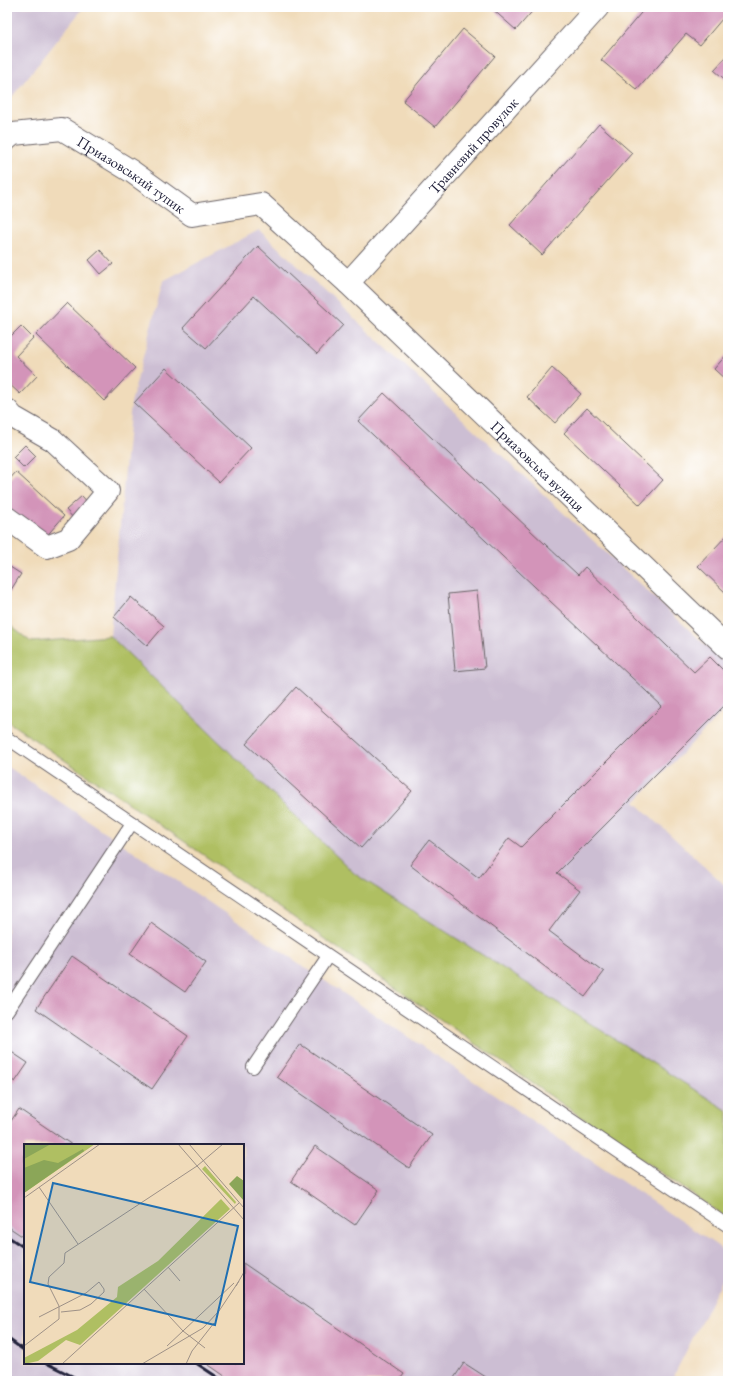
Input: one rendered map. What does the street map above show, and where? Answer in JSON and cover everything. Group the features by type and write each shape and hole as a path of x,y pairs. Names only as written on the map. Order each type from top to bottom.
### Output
{"street":[{"name":"Травневий провулок","path":"348,283 598,7"},
{"name":"Приазовський тупик","path":"7,139 13,134 62,129 131,171 192,215 261,204 348,283"},
{"name":"Приазовська вулиця","path":"348,283 728,648"},
{"path":"7,410 13,417 53,440 108,491 68,539 47,547 7,518"}],"lane":[{"path":"7,738 728,1226"},
{"path":"7,1011 132,823"},
{"path":"253,1067 328,956"}],"shaded area":[{"path":"7,7 84,7 7,103"},
{"path":"259,230 728,666 728,706 635,802 728,888 728,1111 355,874 110,636 131,403 163,281"},
{"path":"7,766 728,1253 728,1269 671,1381 7,1381"}],"green space":[{"path":"7,623 31,642 110,636 355,874 728,1111 728,1219 169,831 7,721"}],"building":[{"path":"490,7 536,7 516,30"},
{"path":"646,7 726,7 728,12 700,45 686,34 637,90 601,60"},
{"path":"463,29 495,56 435,127 403,101"},
{"path":"728,55 728,82 714,70"},
{"path":"599,124 632,153 542,255 510,225"},
{"path":"258,246 343,325 317,354 254,296 206,348 183,328"},
{"path":"100,250 113,264 101,274 89,260"},
{"path":"67,303 135,368 104,401 36,335"},
{"path":"21,326 33,338 16,356 37,376 20,394 7,382 7,340"},
{"path":"728,353 728,382 714,369"},
{"path":"166,368 251,448 219,482 134,403"},
{"path":"552,368 581,394 555,423 527,397"},
{"path":"384,393 578,575 585,567 694,672 710,657 728,675 728,702 557,873 580,890 549,931 604,972 585,997 410,865 429,840 479,878 509,838 521,847 662,706 358,421"},
{"path":"587,408 663,480 640,505 564,433"},
{"path":"25,445 36,456 24,468 13,457"},
{"path":"16,472 64,516 43,540 7,507 7,482"},
{"path":"82,496 90,505 75,520 66,510"},
{"path":"728,534 728,595 698,566"},
{"path":"7,565 21,574 9,593 7,592"},
{"path":"477,591 485,668 455,671 448,594"},
{"path":"131,597 164,626 147,646 114,617"},
{"path":"296,687 412,791 361,848 246,744"},
{"path":"151,923 206,962 185,992 130,954"},
{"path":"72,956 188,1036 152,1089 36,1009"},
{"path":"300,1044 432,1135 409,1168 277,1077"},
{"path":"10,1051 28,1063 15,1082 7,1077 7,1056"},
{"path":"19,1109 71,1144 24,1144 24,1237 7,1226 7,1127"},
{"path":"315,1146 379,1190 355,1225 291,1181"},
{"path":"244,1264 404,1374 399,1381 232,1381 207,1364 244,1364"},
{"path":"464,1363 492,1381 452,1381"}],"railway":[{"path":"7,1236 24,1247"},
{"path":"7,1338 24,1350"},
{"path":"48,1364 82,1381"},
{"path":"198,1364 223,1381"},
{"path":"7,1374 21,1381"}]}
